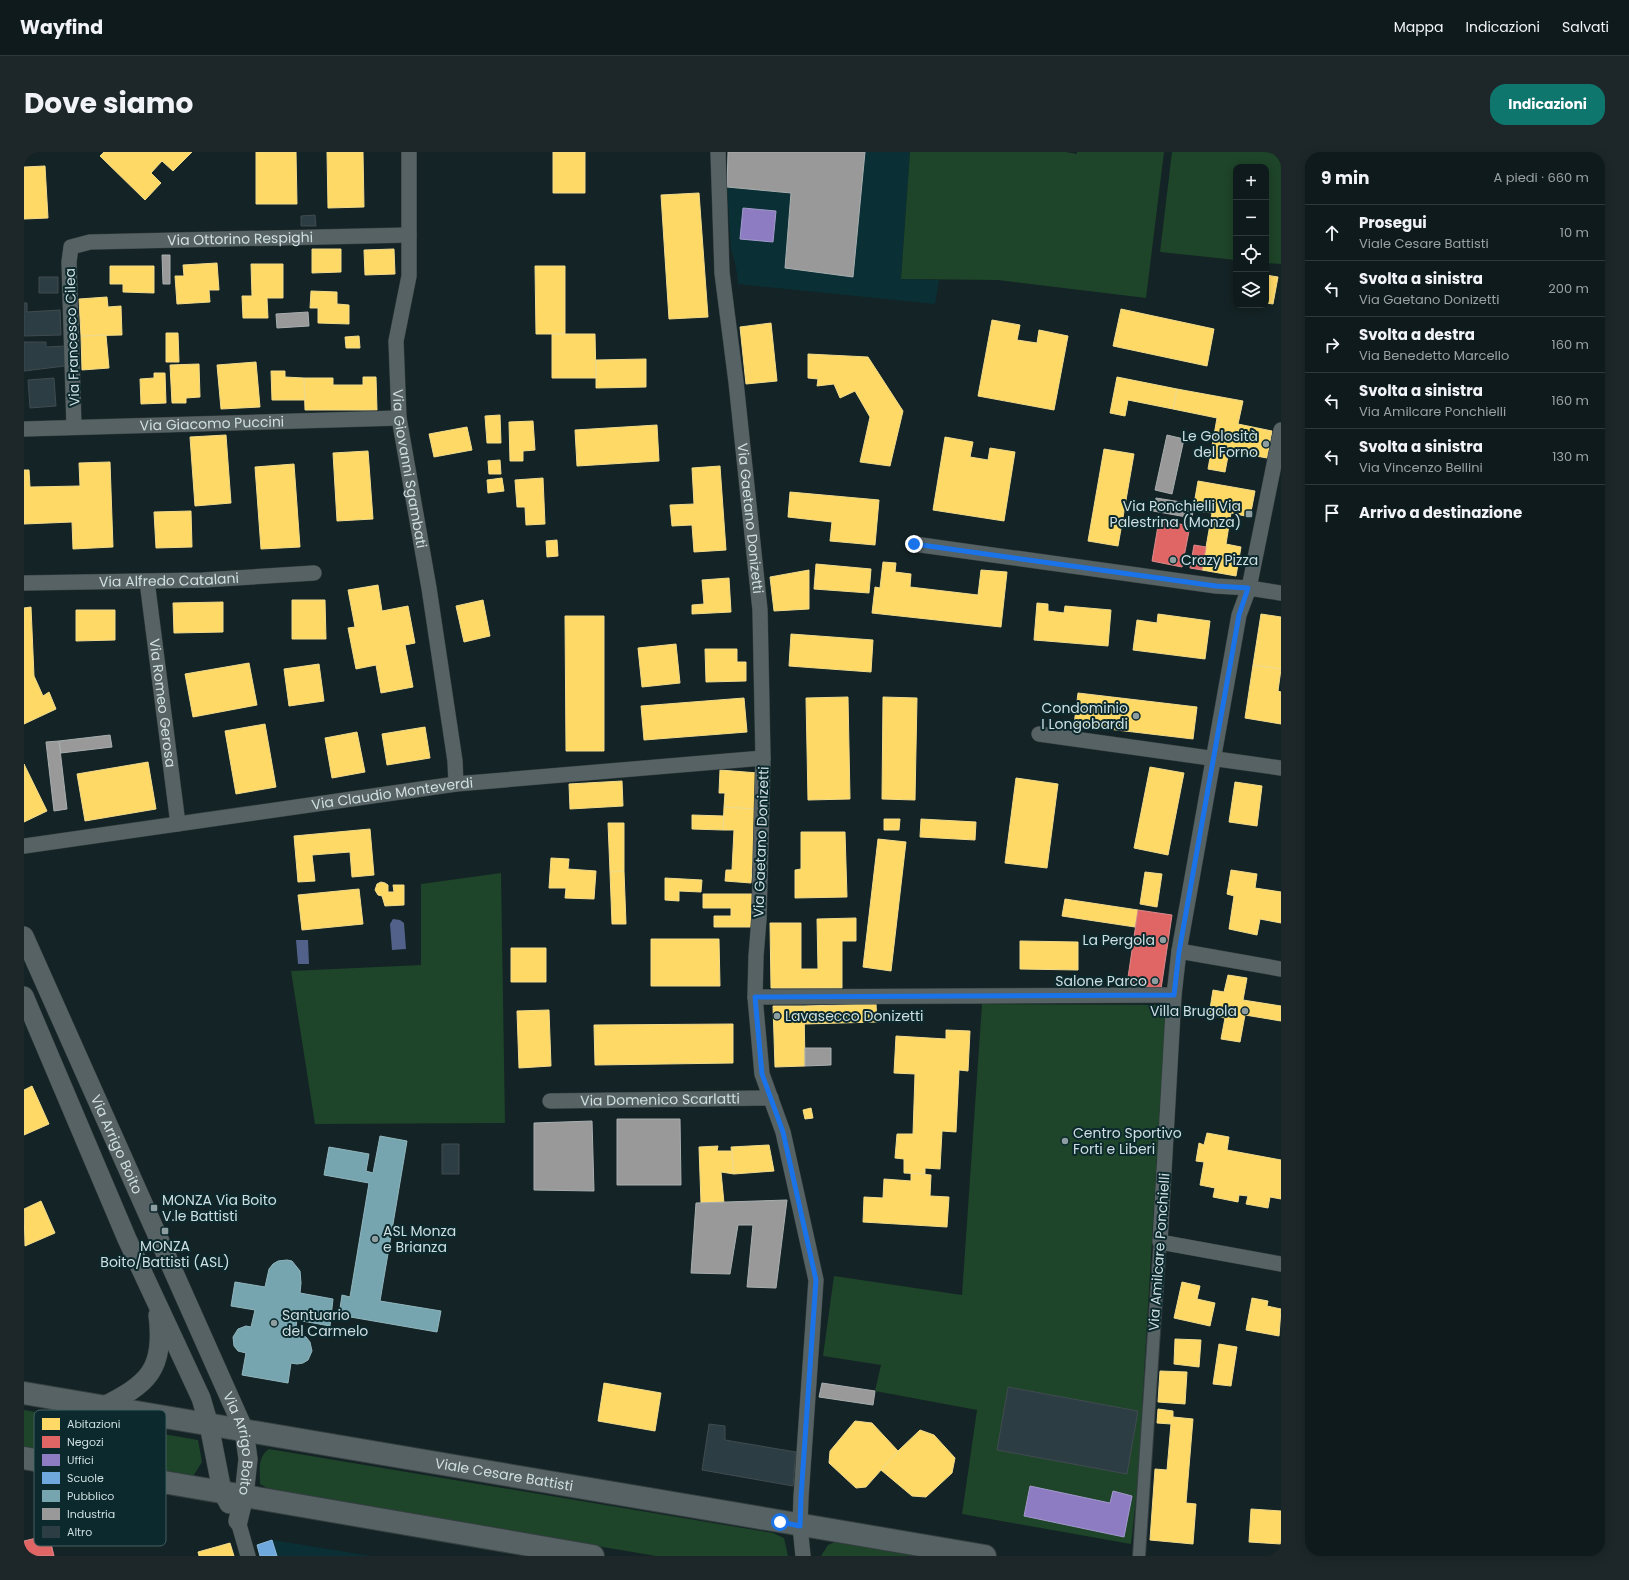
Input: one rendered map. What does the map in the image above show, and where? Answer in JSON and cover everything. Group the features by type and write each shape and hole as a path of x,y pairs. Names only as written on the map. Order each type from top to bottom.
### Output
{"main road":[{"name":"Viale Cesare Battisti","path":"24,1393 120,1410"},
{"name":"Viale Cesare Battisti","path":"166,1418 800,1526 985,1556"},
{"path":"24,1458 34,1460"},
{"path":"166,1482 593,1556"}],"street":[{"name":"Via Giovanni Sgambati","path":"409,152 409,276 396,341 399,418 429,588 455,761 456,784"},
{"name":"Via Gaetano Donizetti","path":"718,152 722,273 736,382 760,610 764,758 755,997 762,1074 783,1132 816,1280 801,1497 800,1526 803,1556"},
{"name":"Via Ottorino Respighi","path":"71,247 90,242 409,235"},
{"name":"Via Francesco Cilea","path":"71,247 69,262 74,427"},
{"name":"Via Giacomo Puccini","path":"24,429 399,418"},
{"name":"Via Amilcare Ponchielli","path":"1139,1556 1160,1242 1174,995 1179,952 1239,615 1248,588 1281,430"},
{"path":"914,544 1216,586 1248,588 1281,593"},
{"name":"Via Alfredo Catalani","path":"24,583 203,580 314,574"},
{"name":"Via Romeo Gerosa","path":"147,581 178,824"},
{"path":"1039,734 1281,768"},
{"name":"Via Claudio Monteverdi","path":"24,846 456,784 764,758"},
{"name":"Via Arrigo Boito","path":"24,936 244,1430 248,1458 244,1496 238,1521"},
{"path":"1179,952 1281,969"},
{"path":"755,997 1174,995"},
{"name":"Via Arrigo Boito","path":"24,996 127,1239 201,1398 209,1425 222,1491 238,1521"},
{"name":"Via Domenico Scarlatti","path":"550,1101 771,1098"},
{"path":"1160,1242 1281,1264"},
{"path":"102,1407 126,1395 139,1385 149,1376 157,1361 161,1332 158,1314 150,1287"},
{"path":"238,1521 248,1556"}],"shaded area":[{"path":"728,152 910,152 901,279 939,280 935,304 738,284 736,267 731,249 727,187"},
{"path":"272,1540 371,1556 260,1556 257,1545"}],"green space":[{"path":"910,152 1066,152 1077,154 1077,152 1164,152 1146,298 998,280 901,279"},
{"path":"1172,152 1281,152 1281,264 1269,263 1269,164 1233,164 1233,260 1160,252"},
{"path":"501,873 505,1123 315,1124 291,971 421,965 421,884"},
{"name":"Centro Sportivo Forti e Liberi","path":"982,1004 1166,1005 1142,1408 1146,1409 1131,1544 962,1514 977,1410 875,1391 881,1365 823,1356 834,1276 962,1295"},
{"path":"24,1410 34,1412 34,1450 24,1448"},
{"path":"166,1434 198,1440 202,1462 192,1478 166,1473"},
{"path":"269,1449 773,1533 784,1538 788,1556 656,1556 272,1491 260,1484 261,1460 265,1452"},
{"path":"835,1542 915,1556 821,1556 828,1545"}],"water":[{"path":"393,919 400,920 404,923 406,949 392,950 390,924"},
{"path":"296,940 308,940 309,964 298,964"}],"building: Abitazioni":[{"path":"104,152 192,152 173,171 162,161 151,173 161,183 145,200 100,156"},
{"path":"256,152 296,152 297,204 256,204"},
{"path":"327,152 363,152 364,207 328,208"},
{"path":"553,152 585,152 585,193 553,193"},
{"path":"45,166 48,218 24,219 24,167"},
{"path":"699,193 708,317 669,319 661,195"},
{"path":"312,249 341,249 341,272 312,273"},
{"path":"394,249 395,274 365,275 364,250"},
{"path":"217,263 219,290 209,290 210,302 177,304 175,276 184,276 183,265"},
{"path":"251,264 283,264 283,298 267,298 268,318 243,318 242,296 252,296"},
{"path":"110,266 154,266 154,293 123,292 123,284 110,284"},
{"path":"535,266 565,266 565,334 536,334"},
{"path":"1269,276 1278,277 1273,304 1269,303"},
{"path":"311,291 337,292 337,304 349,305 349,324 318,323 318,308 310,308"},
{"path":"107,297 108,307 121,306 122,335 81,336 79,299"},
{"path":"1121,309 1214,329 1207,366 1113,346"},
{"path":"992,320 1020,325 1017,340 1037,343 1039,330 1068,336 1054,410 978,396"},
{"path":"771,323 777,381 746,384 740,327"},
{"path":"166,333 178,333 179,362 166,362"},
{"path":"552,334 595,334 596,378 552,378"},
{"path":"106,335 109,368 82,370 81,336"},
{"path":"359,336 360,348 346,348 345,337"},
{"path":"808,354 868,357 903,411 890,466 860,462 870,417 855,391 840,398 834,384 817,386 818,379 808,378"},
{"path":"646,359 646,387 596,388 596,360"},
{"path":"256,362 260,407 221,409 217,365"},
{"path":"199,364 200,397 186,398 186,403 172,403 170,365"},
{"path":"271,371 285,371 285,377 304,378 305,400 272,400"},
{"path":"154,373 165,373 166,403 141,404 140,379 154,378"},
{"path":"363,377 376,377 377,410 305,410 304,378 333,378 333,385 363,385"},
{"path":"1117,377 1177,389 1173,409 1128,400 1125,416 1110,413"},
{"path":"1177,389 1243,401 1238,424 1272,431 1267,458 1229,451 1225,472 1208,469 1217,418 1173,409"},
{"path":"500,415 501,443 487,443 485,416"},
{"path":"533,421 535,450 523,451 523,461 510,461 509,422"},
{"path":"657,425 659,461 577,466 575,430"},
{"path":"467,427 472,450 434,457 429,434"},
{"path":"226,435 231,503 195,506 190,437"},
{"path":"945,437 973,442 970,457 988,460 990,448 1015,452 1004,521 933,510"},
{"path":"1104,449 1134,454 1118,546 1088,541"},
{"path":"368,451 373,519 337,521 333,453"},
{"path":"500,460 501,474 489,474 488,461"},
{"path":"110,462 113,547 73,549 72,522 24,524 24,470 29,470 30,487 80,486 79,463"},
{"path":"294,464 300,547 261,549 255,467"},
{"path":"720,466 726,550 694,552 692,525 672,526 670,505 694,504 692,468"},
{"path":"502,478 504,491 488,493 487,480"},
{"path":"543,478 545,524 526,525 525,507 517,507 515,480"},
{"path":"1198,481 1255,491 1250,517 1231,513 1226,544 1241,547 1236,576 1202,570 1212,513 1193,510"},
{"path":"790,492 879,500 875,545 830,541 832,522 788,517"},
{"path":"191,511 192,547 156,548 154,512"},
{"path":"557,540 558,556 547,557 546,541"},
{"path":"883,562 896,563 895,572 911,574 910,587 978,595 981,570 1007,572 1001,627 872,613 875,587 880,588"},
{"path":"816,564 871,569 869,593 814,589"},
{"path":"809,570 809,609 774,611 770,577"},
{"path":"729,578 731,612 692,614 692,605 704,604 702,580"},
{"path":"378,585 382,611 408,606 415,643 405,645 413,687 381,693 376,665 356,669 348,628 355,627 348,590"},
{"path":"292,600 325,600 326,639 292,639"},
{"path":"483,600 490,636 464,642 456,606"},
{"path":"223,602 223,632 174,633 173,603"},
{"path":"1037,603 1048,604 1048,611 1064,613 1065,606 1111,610 1108,646 1034,640"},
{"path":"31,607 34,676 43,696 49,692 56,709 24,724 24,608"},
{"path":"76,610 115,610 115,640 76,641"},
{"path":"1158,614 1210,621 1205,659 1133,650 1137,620 1157,623"},
{"path":"1261,614 1281,617 1281,669 1253,665"},
{"path":"565,616 604,616 604,751 566,751"},
{"path":"791,634 873,640 871,672 789,666"},
{"path":"676,644 680,683 642,687 638,648"},
{"path":"705,649 737,649 737,662 746,662 746,681 706,682"},
{"path":"249,663 257,705 193,717 185,674"},
{"path":"319,664 324,701 289,706 284,669"},
{"path":"1253,665 1281,669 1278,691 1281,692 1281,724 1245,718"},
{"name":"Condominio I Longobardi","path":"1078,693 1197,707 1193,739 1074,725"},
{"path":"848,697 850,799 808,800 806,698"},
{"path":"883,697 917,698 915,800 882,799"},
{"path":"744,698 747,732 644,740 641,706"},
{"path":"265,724 276,787 236,794 225,731"},
{"path":"425,727 430,758 387,765 382,734"},
{"path":"357,732 365,772 332,778 325,738"},
{"path":"148,762 156,809 85,821 77,774"},
{"path":"24,764 47,811 24,822"},
{"path":"1150,767 1184,773 1168,855 1134,848"},
{"path":"720,770 758,773 756,809 724,807 725,793 719,793"},
{"path":"1016,778 1058,784 1047,868 1005,863"},
{"path":"622,781 623,806 570,809 569,784"},
{"path":"1235,782 1262,786 1257,826 1229,822"},
{"path":"724,807 756,809 751,883 725,881 726,870 732,870 734,830 723,830"},
{"path":"692,815 724,816 723,830 692,829"},
{"path":"884,819 900,819 899,830 884,830"},
{"path":"921,819 976,822 975,840 920,837"},
{"path":"608,823 624,823 624,871 610,872"},
{"path":"370,829 374,875 352,877 350,852 312,855 315,881 298,882 294,836"},
{"path":"801,832 845,832 847,897 795,898 795,870 801,869"},
{"path":"878,839 906,842 891,971 863,967"},
{"path":"551,858 569,859 568,869 596,871 594,899 565,898 566,888 549,888"},
{"path":"1231,870 1257,874 1255,888 1281,892 1281,923 1260,919 1257,935 1229,929 1234,896 1227,894"},
{"path":"624,871 626,924 612,924 610,872"},
{"path":"1145,872 1162,874 1157,907 1140,904"},
{"path":"665,878 702,880 701,892 679,891 679,901 665,900"},
{"path":"381,882 388,885 388,892 394,892 393,885 404,885 404,905 385,906 382,896 378,895 375,890 377,884"},
{"path":"359,889 363,924 302,930 298,895"},
{"path":"703,894 753,894 751,927 714,927 714,916 731,916 731,908 703,908"},
{"path":"1065,899 1138,910 1135,927 1062,916"},
{"path":"856,918 856,941 842,941 842,988 771,988 770,923 801,923 801,969 818,969 817,919"},
{"path":"651,939 719,939 720,986 651,986"},
{"path":"1020,941 1078,942 1078,970 1020,969"},
{"path":"511,948 546,948 546,982 511,982"},
{"name":"Villa Brugola","path":"1228,975 1247,978 1243,1000 1281,1006 1281,1021 1245,1015 1240,1042 1221,1039 1225,1018 1209,1015 1213,990 1224,992"},
{"path":"876,1004 877,1022 804,1024 804,1006"},
{"path":"773,1006 804,1006 805,1066 775,1067"},
{"path":"549,1010 551,1066 519,1068 517,1011"},
{"path":"733,1024 733,1063 595,1065 594,1025"},
{"path":"946,1030 970,1031 968,1071 959,1070 956,1132 942,1131 940,1169 925,1168 925,1174 904,1173 904,1159 895,1158 897,1134 913,1134 915,1074 894,1073 896,1036 946,1039"},
{"path":"32,1086 49,1124 24,1135 24,1090"},
{"path":"811,1108 813,1118 805,1119 803,1110"},
{"path":"1207,1133 1229,1137 1227,1150 1281,1160 1281,1199 1270,1197 1268,1208 1246,1204 1248,1196 1239,1195 1238,1202 1213,1197 1215,1188 1200,1185 1204,1162 1196,1161 1199,1143 1204,1145"},
{"path":"769,1145 774,1171 734,1174 731,1147"},
{"path":"718,1146 717,1151 732,1151 734,1174 721,1172 724,1203 701,1203 699,1147"},
{"path":"911,1173 931,1175 930,1196 949,1197 947,1227 863,1222 864,1197 883,1198 884,1179 911,1181"},
{"path":"41,1201 55,1233 25,1246 24,1209"},
{"path":"1182,1282 1200,1286 1197,1299 1215,1303 1210,1326 1174,1318"},
{"path":"1252,1298 1268,1301 1267,1306 1281,1309 1279,1336 1246,1330"},
{"path":"1175,1339 1201,1340 1199,1367 1174,1364"},
{"path":"1219,1344 1237,1347 1231,1386 1213,1384"},
{"path":"1160,1371 1187,1372 1185,1404 1158,1402"},
{"path":"604,1383 661,1393 655,1431 598,1421"},
{"path":"1158,1409 1173,1411 1173,1417 1193,1419 1186,1503 1196,1504 1193,1544 1150,1540 1155,1469 1167,1470 1171,1424 1157,1423"},
{"path":"855,1421 872,1423 898,1451 866,1487 856,1488 829,1463 830,1451"},
{"path":"920,1430 934,1435 955,1458 952,1473 926,1497 912,1496 881,1470"},
{"path":"1251,1509 1281,1511 1281,1544 1249,1542"},
{"path":"230,1543 234,1556 199,1556 198,1552"}],"building: Negozi":[{"path":"1159,520 1190,526 1182,567 1152,561"},
{"path":"1194,545 1206,547 1202,570 1190,568"},
{"path":"1138,910 1172,915 1161,989 1127,984"},
{"path":"34,1539 34,1546 52,1546 54,1556 24,1556 24,1541"}],"building: Uffici":[{"path":"743,208 776,211 773,242 740,239"},
{"path":"1030,1486 1110,1503 1113,1491 1132,1496 1124,1537 1024,1516"}],"building: Scuole":[{"path":"272,1540 277,1556 260,1556 257,1545"}],"building: Pubblico":[{"name":"ASL Monza e Brianza","path":"380,1136 407,1141 380,1301 441,1311 437,1332 339,1315 342,1295 350,1297 369,1183 324,1175 329,1147 369,1154 366,1171 373,1173"},
{"name":"Santuario del Carmelo","path":"278,1261 292,1261 300,1271 300,1293 333,1299 330,1326 297,1320 295,1334 306,1337 310,1342 312,1351 308,1360 303,1363 291,1363 288,1383 242,1375 246,1353 238,1351 234,1346 233,1337 238,1329 246,1326 251,1327 255,1310 231,1306 235,1282 265,1287 269,1269 273,1264"}],"building: Industria":[{"path":"728,152 865,152 853,277 785,268 791,193 727,187"},
{"path":"162,255 170,255 170,284 163,284"},
{"path":"308,312 309,326 277,328 276,314"},
{"path":"1167,435 1184,439 1172,494 1155,490"},
{"path":"1156,498 1194,504 1192,518 1153,511"},
{"path":"110,735 112,747 61,753 59,741"},
{"path":"59,741 67,809 54,811 46,742"},
{"path":"805,1048 831,1048 831,1065 805,1066"},
{"path":"617,1119 680,1119 681,1185 617,1185"},
{"path":"592,1121 594,1191 534,1190 534,1123"},
{"path":"787,1200 776,1288 747,1287 753,1225 738,1225 730,1274 691,1273 696,1203"},
{"path":"822,1383 875,1391 873,1405 819,1397"}],"building: Altro":[{"path":"315,215 316,226 301,226 301,216"},
{"path":"39,277 58,277 58,293 39,293"},
{"path":"24,303 27,303 27,312 60,310 61,335 24,336"},
{"path":"24,342 46,342 46,347 65,346 65,366 24,371"},
{"path":"54,378 56,406 30,408 28,380"},
{"path":"442,1144 459,1144 459,1174 442,1174"},
{"path":"1008,1387 1138,1411 1127,1474 997,1450"},
{"path":"709,1424 725,1426 725,1440 796,1452 793,1486 702,1470"}],"place":[{"name":"Le Golosità del Forno","path":"1266,444"},
{"name":"Via Ponchielli Via Palestrina (Monza)","path":"1249,514"},
{"name":"Crazy Pizza","path":"1173,560"},
{"name":"Condominio I Longobardi","path":"1136,716"},
{"name":"La Pergola","path":"1163,940"},
{"name":"Salone Parco","path":"1155,981"},
{"name":"Villa Brugola","path":"1245,1011"},
{"name":"Lavasecco Donizetti","path":"777,1016"},
{"name":"Centro Sportivo Forti e Liberi","path":"1065,1141"},
{"name":"MONZA Via Boito V.le Battisti","path":"154,1208"},
{"name":"MONZA Boito/Battisti (ASL)","path":"165,1231"},
{"name":"ASL Monza e Brianza","path":"375,1239"},
{"name":"Santuario del Carmelo","path":"274,1323"}],"route":[{"path":"780,1522 800,1526 816,1280 783,1132 762,1074 755,997 1174,995 1179,952 1239,615 1248,588 1216,586 914,544"}]}
